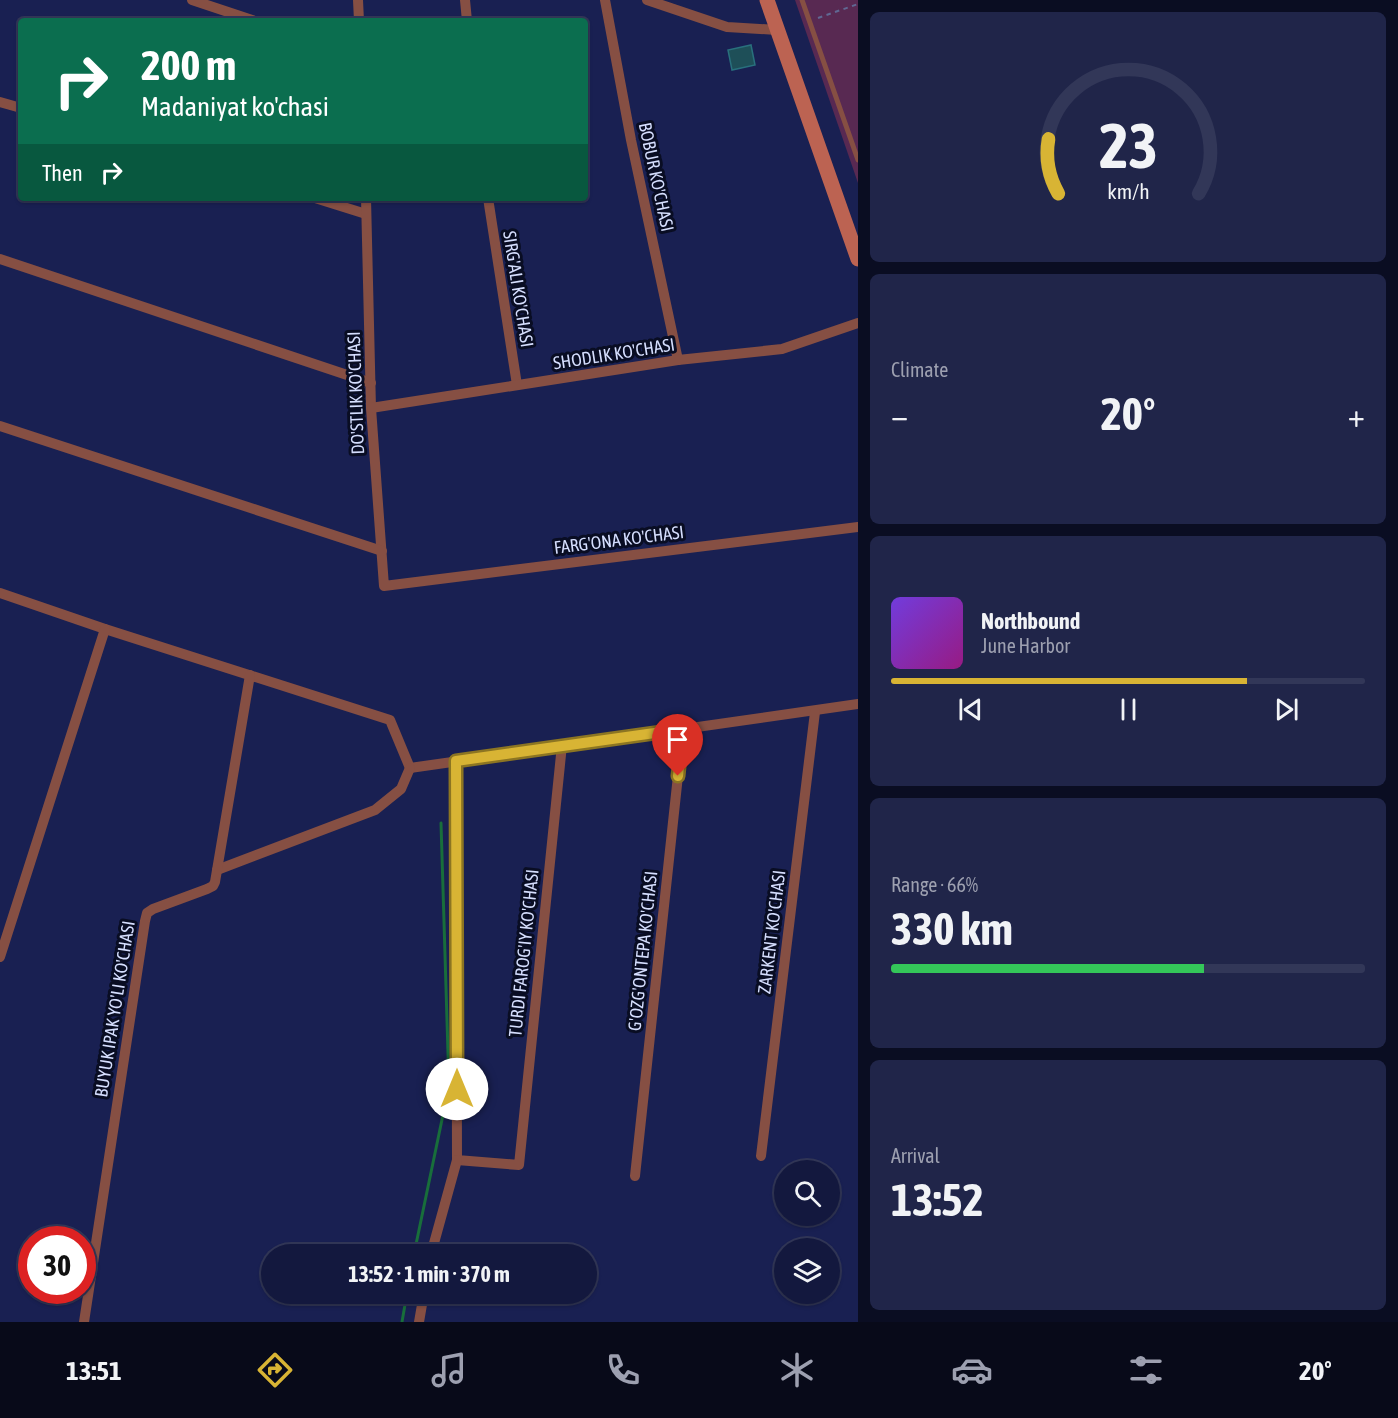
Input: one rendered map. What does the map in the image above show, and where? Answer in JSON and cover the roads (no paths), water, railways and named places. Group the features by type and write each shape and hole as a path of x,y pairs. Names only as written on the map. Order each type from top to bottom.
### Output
{"street":[{"path":"192,0 246,18"},
{"path":"358,0 359,18"},
{"path":"465,0 467,18"},
{"name":"BOBUR KO'CHASI","path":"605,0 631,140 678,360"},
{"path":"647,0 727,27 777,30"},
{"path":"767,0 858,259"},
{"path":"0,102 18,107"},
{"path":"325,201 366,214"},
{"name":"DO'STLIK KO'CHASI","path":"366,201 371,408 384,586"},
{"name":"SIRG'ALI KO'CHASI","path":"488,201 517,385"},
{"path":"0,259 371,383"},
{"name":"SHODLIK KO'CHASI","path":"371,408 678,360 782,349 858,323"},
{"path":"0,426 382,551"},
{"name":"FARG'ONA KO'CHASI","path":"384,586 858,526"},
{"path":"0,593 390,720 410,768 401,789 375,810 217,870"},
{"path":"0,957 105,629"},
{"name":"BUYUK IPAK YO'LI KO'CHASI","path":"84,1322 147,913 213,886 250,675"},
{"path":"410,768 858,705"},
{"name":"ZARKENT KO'CHASI","path":"761,1156 815,712"},
{"name":"G'OZG'ONTEPA KO'CHASI","path":"635,1176 683,729"},
{"name":"TURDI FAROG'IY KO'CHASI","path":"457,1160 519,1165 562,745"},
{"path":"434,1244 457,1160 456,761"},
{"path":"419,1322 422,1304"}],"lane":[{"path":"802,0 858,160"}],"waterway":[{"path":"416,1244 449,1086 441,823"},
{"path":"402,1322 405,1304"}]}
